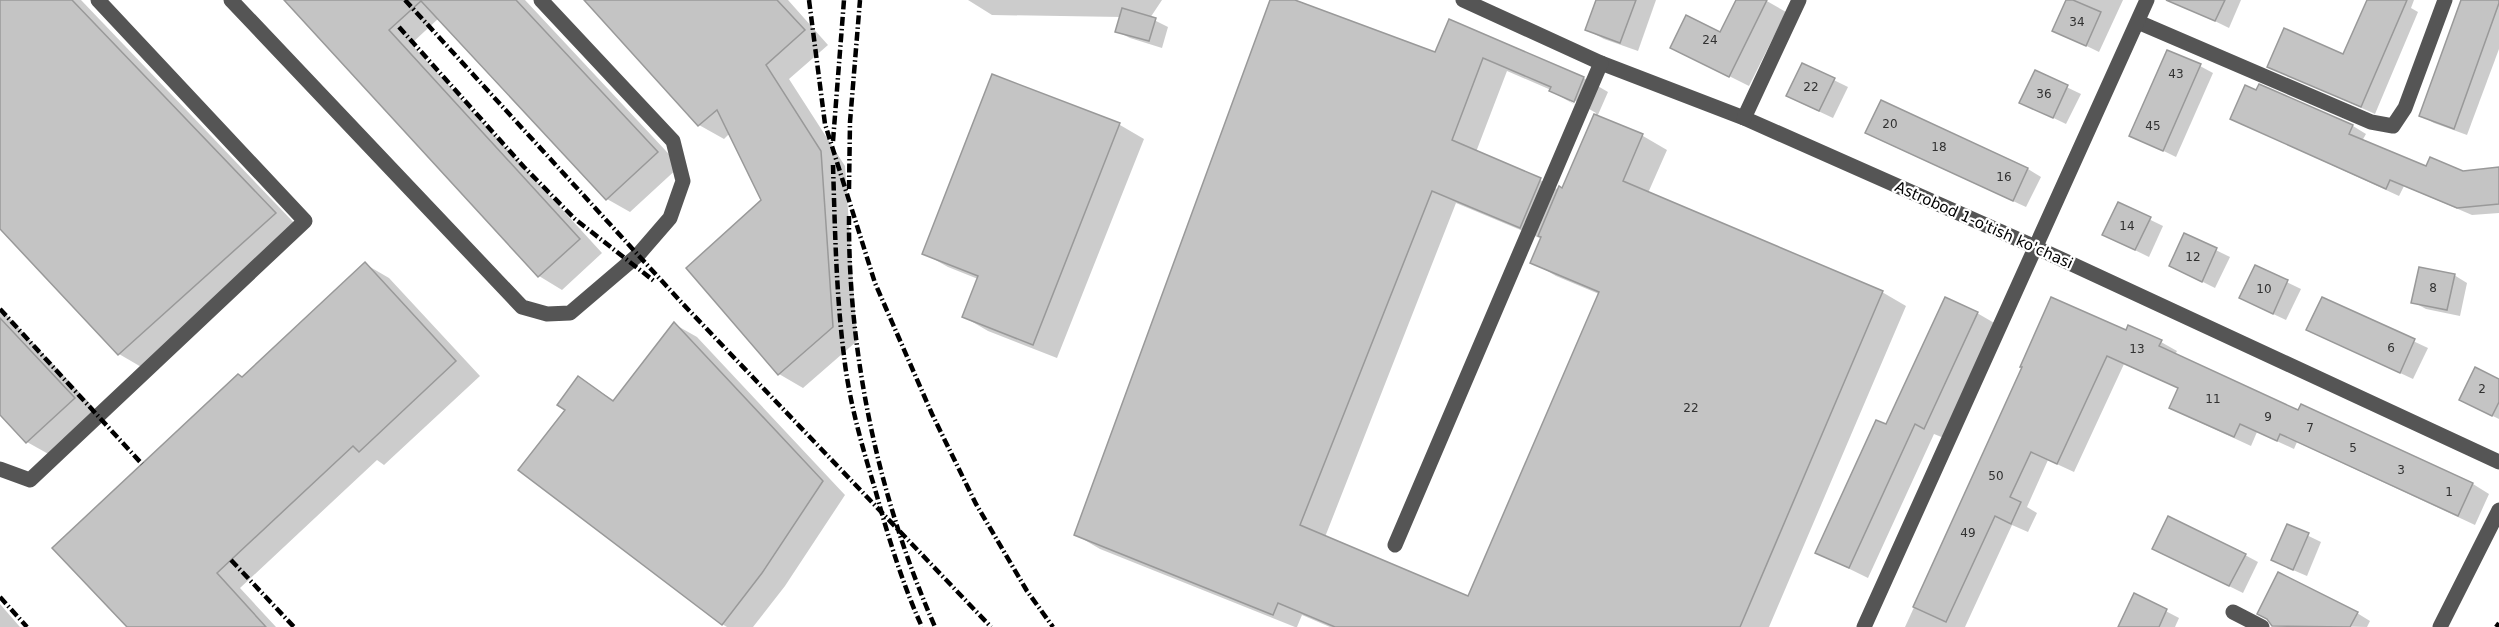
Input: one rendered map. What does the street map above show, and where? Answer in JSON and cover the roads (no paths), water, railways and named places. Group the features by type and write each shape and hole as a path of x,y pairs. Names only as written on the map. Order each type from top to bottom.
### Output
{"street":[{"path":"0,469 30,480 305,221 98,0"},
{"path":"231,0 522,307 547,314 570,313 638,255 670,218 683,181 674,141 541,0"},
{"name":"Astrobod 1-o'tish ko'chasi","path":"1463,0 1601,63 1744,118 2035,247 2499,462"},
{"path":"1744,118 1799,0"},
{"path":"1864,627 2147,0"},
{"path":"2138,22 2371,122 2393,126 2405,108 2445,0"},
{"path":"1395,545 1601,63"},
{"path":"2440,627 2499,510"},
{"path":"2233,612 2262,627"}],"railway":[{"path":"405,0 682,303 991,627"},
{"path":"809,0 825,124 875,283 932,414 976,504 1027,591 1053,627"},
{"path":"833,141 844,0"},
{"path":"849,189 850,122 860,0"},
{"path":"399,27 524,167 575,219 654,281"},
{"path":"833,165 839,309 849,390 890,542 922,627"},
{"path":"849,216 854,321 871,426 898,528 935,627"},
{"path":"0,309 142,464"},
{"path":"231,560 294,627"},
{"path":"0,597 27,627"},
{"path":"2496,627 2499,623"}]}
